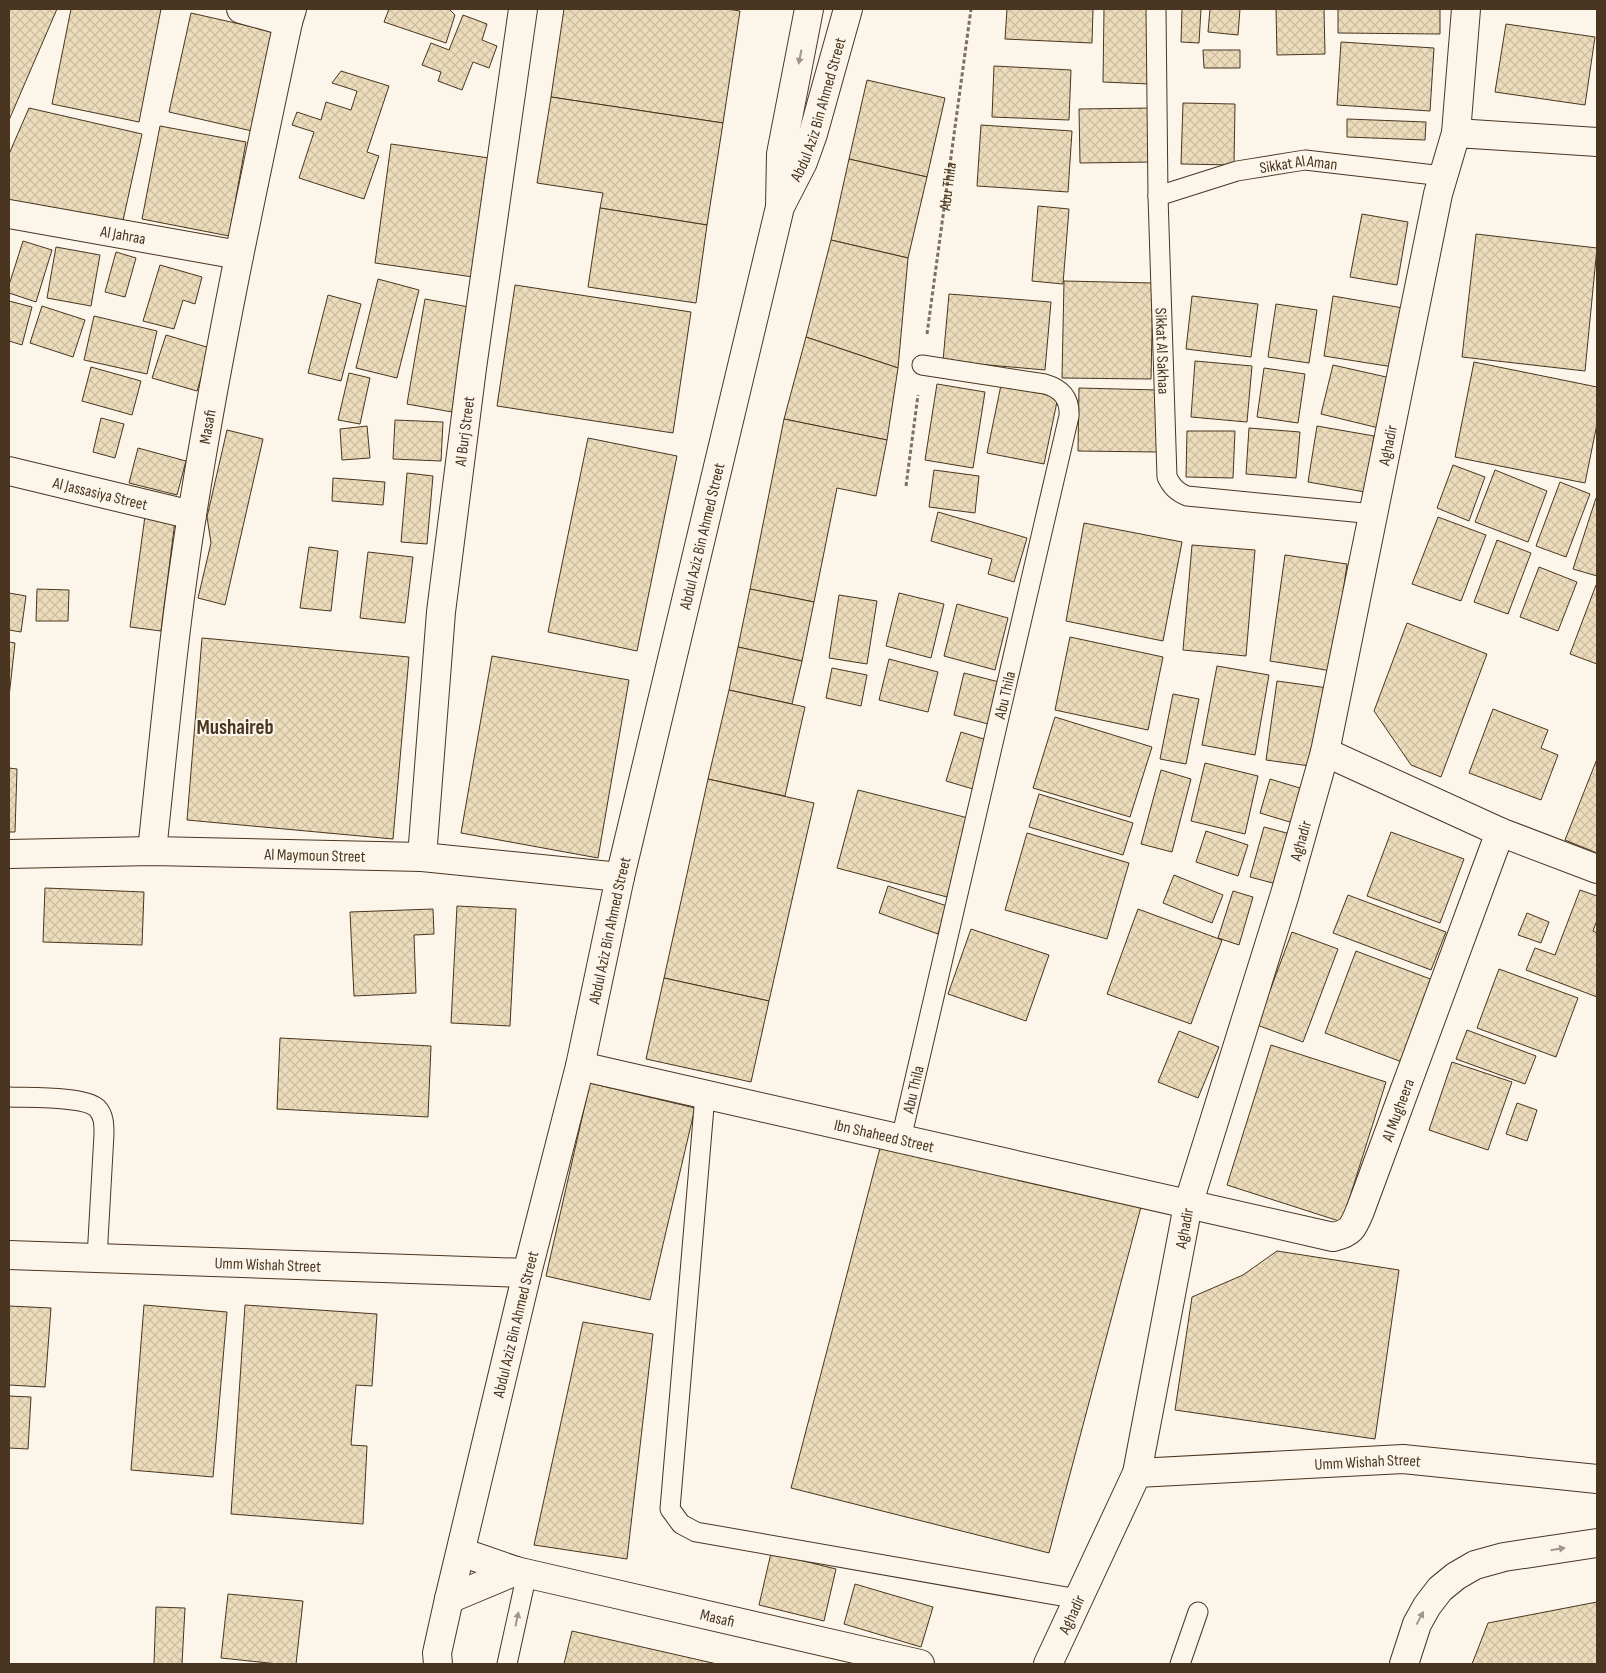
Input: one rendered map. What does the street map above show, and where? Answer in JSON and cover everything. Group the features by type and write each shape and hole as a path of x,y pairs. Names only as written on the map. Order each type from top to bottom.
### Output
{"street":[{"path":"241,9 290,15"},
{"name":"Al Burj Street","path":"422,858 442,603 472,368 523,9"},
{"name":"Abdul Aziz Bin Ahmed Street","path":"435,1660 527,1273 580,1066 620,876 780,207 779,179 784,137 809,9"},
{"name":"Abdul Aziz Bin Ahmed Street","path":"780,207 795,180 813,134 848,9"},
{"name":"Aghadir","path":"1048,1664 1136,1474 1188,1205 1285,894 1325,752 1438,194 1456,133 1466,9"},
{"name":"Masafi","path":"152,851 175,632 192,515 238,255 290,15"},
{"path":"1456,133 1597,142"},
{"name":"Al Jahraa","path":"9,214 238,255"},
{"name":"Al Jassasiya Street","path":"9,471 192,515"},
{"path":"1325,752 1500,832 1597,869"},
{"name":"Al Mugheera","path":"1188,1205 1333,1237 1345,1234 1354,1226 1500,832"},
{"name":"Al Maymoun Street","path":"9,854 152,851 422,858 620,876"},
{"name":"Ibn Shaheed Street","path":"580,1066 1188,1205"},
{"name":"Umm Wishah Street","path":"9,1255 527,1273"},
{"name":"Umm Wishah Street","path":"1136,1474 1404,1459 1597,1479"},
{"path":"1404,1664 1417,1624 1427,1606 1440,1589 1456,1576 1474,1565 1504,1558 1597,1543"},
{"name":"Masafi","path":"461,1552 521,1572 920,1664"},
{"path":"450,1599 521,1572"}],"lane":[{"name":"Sikkat Al Sakhaa","path":"1156,9 1158,196 1167,476 1171,485 1178,492 1197,498 1374,514"},
{"name":"Sikkat Al Aman","path":"1158,196 1237,171 1305,160 1443,176"},
{"name":"Abu Thila","path":"901,1139 1069,408 1067,399 1062,392 1046,384 922,365"},
{"path":"705,1095 670,1509 681,1524 696,1532 1078,1600"},
{"path":"9,1097 88,1102 98,1109 104,1120 104,1134 97,1258"},
{"path":"507,1664 521,1572"},
{"path":"1180,1664 1198,1612"}],"path":[{"name":"Abu Thila","path":"906,486 971,9"}],"building":[{"path":"9,9 57,9 9,120"},
{"path":"71,9 161,9 139,122 52,104"},
{"path":"389,9 449,9 455,15 446,43 384,22"},
{"path":"564,9 727,9 740,11 723,123 551,97"},
{"path":"1007,9 1093,9 1092,43 1005,39"},
{"path":"1104,9 1152,9 1150,84 1103,82"},
{"path":"1182,9 1201,9 1199,43 1181,42"},
{"path":"1210,9 1240,9 1238,35 1208,32"},
{"path":"1276,9 1324,9 1325,54 1277,55"},
{"path":"1338,9 1440,9 1440,34 1338,33"},
{"path":"191,13 275,32 252,131 169,112"},
{"path":"463,15 487,24 482,40 497,46 489,68 473,62 462,90 438,81 441,72 422,65 431,43 449,50"},
{"path":"1506,24 1595,37 1585,105 1495,92"},
{"path":"1341,42 1434,48 1430,111 1337,105"},
{"path":"1203,50 1240,50 1240,68 1204,68"},
{"path":"994,66 1071,70 1069,120 992,117"},
{"path":"341,71 389,86 367,152 379,156 364,199 299,178 314,132 292,125 297,112 321,120 326,102 351,110 357,91 332,83"},
{"path":"867,80 945,98 927,177 849,159"},
{"path":"551,97 723,123 707,225 600,208 603,193 537,183"},
{"path":"1183,103 1235,104 1234,165 1181,164"},
{"path":"29,108 142,134 122,225 9,207 9,154"},
{"path":"1152,108 1153,162 1080,163 1079,109"},
{"path":"1347,119 1426,122 1425,140 1347,137"},
{"path":"981,125 1072,131 1068,192 977,186"},
{"path":"160,126 246,142 229,236 142,219"},
{"path":"391,144 489,158 473,277 375,263"},
{"path":"849,159 927,177 908,258 831,240"},
{"path":"1038,206 1069,209 1063,284 1032,281"},
{"path":"600,208 707,225 696,303 588,287"},
{"path":"1362,214 1408,222 1397,285 1350,277"},
{"path":"1476,234 1597,248 1585,371 1462,357"},
{"path":"831,240 908,258 898,368 806,337"},
{"path":"23,241 52,250 36,302 9,293 9,285"},
{"path":"56,247 100,255 91,306 47,298"},
{"path":"116,252 136,258 125,297 105,292"},
{"path":"160,265 202,277 195,304 183,300 174,329 143,321"},
{"path":"378,279 419,290 397,378 356,368"},
{"path":"1064,281 1153,283 1151,379 1062,378"},
{"path":"515,285 691,312 673,433 497,406"},
{"path":"949,294 1051,302 1045,370 943,361"},
{"path":"328,295 361,304 341,381 308,373"},
{"path":"1192,296 1258,304 1251,357 1186,349"},
{"path":"1333,296 1403,308 1393,367 1324,356"},
{"path":"425,299 469,307 452,412 407,404"},
{"path":"9,301 32,307 22,345 9,341"},
{"path":"1276,304 1317,310 1309,363 1268,357"},
{"path":"42,306 85,320 73,357 30,343"},
{"path":"94,316 157,331 147,374 84,360"},
{"path":"166,335 210,348 197,391 152,378"},
{"path":"806,337 898,368 887,440 784,419"},
{"path":"1195,361 1252,366 1247,422 1191,417"},
{"path":"1474,362 1597,387 1597,424 1585,483 1455,457"},
{"path":"1333,365 1395,379 1383,429 1321,414"},
{"path":"91,367 141,381 132,415 82,401"},
{"path":"1264,368 1305,374 1298,423 1257,417"},
{"path":"349,373 370,378 360,424 338,420"},
{"path":"937,384 985,392 973,468 925,460"},
{"path":"1001,385 1058,397 1044,464 987,453"},
{"path":"1079,388 1158,390 1157,452 1078,451"},
{"path":"101,418 124,424 115,458 93,452"},
{"path":"784,419 887,440 876,496 837,488 814,602 750,589"},
{"path":"395,420 443,422 441,461 393,459"},
{"path":"367,426 370,458 342,460 340,429"},
{"path":"1317,426 1374,436 1365,492 1308,482"},
{"path":"1249,428 1300,432 1296,478 1246,474"},
{"path":"227,430 263,439 225,605 198,598 211,543 207,517"},
{"path":"1187,431 1235,431 1233,478 1186,477"},
{"path":"588,438 677,456 637,651 548,632"},
{"path":"138,448 186,461 177,495 129,483"},
{"path":"1453,465 1485,477 1469,521 1437,508"},
{"path":"934,470 979,476 975,513 929,507"},
{"path":"1495,470 1547,491 1528,542 1475,522"},
{"path":"407,473 433,476 427,544 401,542"},
{"path":"333,478 385,482 383,505 332,501"},
{"path":"1560,482 1590,494 1566,557 1536,546"},
{"path":"1597,499 1597,576 1573,569"},
{"path":"938,512 1027,538 1014,582 988,574 992,559 931,541"},
{"path":"145,516 175,521 161,631 130,627"},
{"path":"1438,517 1486,535 1461,601 1412,584"},
{"path":"1084,523 1182,542 1163,641 1066,621"},
{"path":"1497,540 1531,553 1508,614 1474,602"},
{"path":"1192,545 1255,550 1246,656 1183,650"},
{"path":"309,547 338,551 331,611 300,608"},
{"path":"368,552 413,557 405,623 360,618"},
{"path":"1285,555 1347,564 1332,671 1270,661"},
{"path":"1539,567 1577,582 1558,631 1520,617"},
{"path":"1597,586 1597,664 1570,654"},
{"path":"37,589 69,590 68,621 36,621"},
{"path":"750,589 814,602 802,661 738,647"},
{"path":"9,593 26,596 21,632 9,630"},
{"path":"899,593 944,604 931,658 886,646"},
{"path":"839,595 877,601 867,664 829,658"},
{"path":"957,604 1008,618 995,670 944,656"},
{"path":"1407,623 1487,654 1441,777 1411,765 1374,711"},
{"path":"1070,637 1163,657 1148,730 1055,710"},
{"path":"202,638 409,657 393,839 187,820"},
{"path":"9,642 15,643 9,697"},
{"path":"738,647 802,661 792,704 729,690"},
{"path":"492,656 629,680 598,858 461,833"},
{"path":"889,659 938,672 928,712 879,700"},
{"path":"1217,666 1269,675 1255,755 1202,745"},
{"path":"832,668 867,675 861,706 826,698"},
{"path":"964,673 1003,683 992,725 954,715"},
{"path":"1277,681 1328,688 1317,767 1266,760"},
{"path":"729,690 805,707 785,796 708,779"},
{"path":"1173,694 1199,699 1186,764 1160,759"},
{"path":"1493,709 1548,730 1541,748 1558,755 1541,800 1469,773"},
{"path":"1055,717 1152,747 1130,817 1033,788"},
{"path":"961,732 987,740 973,789 946,781"},
{"path":"1597,759 1597,853 1565,840"},
{"path":"1205,763 1258,776 1245,834 1191,821"},
{"path":"9,768 17,769 15,832 9,832"},
{"path":"1161,770 1191,779 1172,852 1141,844"},
{"path":"708,779 814,803 769,1001 664,978"},
{"path":"1270,779 1313,792 1303,826 1260,813"},
{"path":"858,790 968,818 947,897 837,868"},
{"path":"1039,794 1133,823 1123,855 1029,827"},
{"path":"1264,827 1298,836 1284,886 1250,877"},
{"path":"1206,831 1248,845 1238,876 1196,862"},
{"path":"1391,832 1464,859 1440,923 1367,896"},
{"path":"1027,833 1129,863 1107,939 1005,910"},
{"path":"1174,875 1223,895 1212,923 1163,903"},
{"path":"888,886 947,906 938,934 879,913"},
{"path":"45,888 144,892 142,945 43,942"},
{"path":"1580,890 1597,896 1597,920 1593,931 1597,933 1597,997 1526,970 1535,948 1555,955"},
{"path":"1233,891 1253,897 1239,945 1218,938"},
{"path":"1348,895 1446,932 1431,970 1333,933"},
{"path":"457,906 516,909 510,1026 451,1023"},
{"path":"433,909 434,934 414,935 416,993 354,996 350,912"},
{"path":"1138,909 1222,940 1191,1024 1107,994"},
{"path":"1527,913 1549,922 1541,943 1518,935"},
{"path":"971,929 1049,955 1026,1021 948,994"},
{"path":"1292,932 1338,949 1303,1042 1257,1025"},
{"path":"1356,951 1433,980 1402,1062 1325,1033"},
{"path":"1499,969 1578,998 1556,1057 1477,1028"},
{"path":"664,978 769,1001 751,1082 646,1059"},
{"path":"1467,1030 1536,1056 1525,1084 1456,1059"},
{"path":"1179,1031 1219,1047 1198,1098 1158,1082"},
{"path":"280,1038 431,1046 428,1117 277,1109"},
{"path":"1271,1045 1386,1082 1342,1222 1227,1185"},
{"path":"1452,1062 1512,1082 1488,1150 1429,1130"},
{"path":"590,1083 695,1108 650,1300 546,1276"},
{"path":"1517,1103 1537,1110 1527,1141 1506,1134"},
{"path":"880,1148 1141,1207 1049,1553 791,1488"},
{"path":"1277,1251 1399,1270 1375,1439 1175,1410 1192,1297 1243,1275"},
{"path":"144,1305 227,1312 213,1477 131,1470"},
{"path":"245,1305 377,1314 372,1386 356,1385 351,1445 367,1446 363,1524 231,1514"},
{"path":"9,1306 51,1308 45,1387 9,1385"},
{"path":"583,1322 653,1334 627,1559 534,1545"},
{"path":"9,1396 31,1397 28,1449 9,1448"},
{"path":"771,1553 836,1569 824,1621 759,1605"},
{"path":"855,1584 933,1607 921,1647 844,1624"},
{"path":"228,1594 303,1601 296,1664 221,1658"},
{"path":"1597,1602 1597,1664 1472,1664 1488,1623"},
{"path":"156,1607 185,1608 182,1664 154,1664"},
{"path":"572,1631 717,1664 564,1664"}],"district":[{"name":"Mushaireb","path":"235,727"}]}
